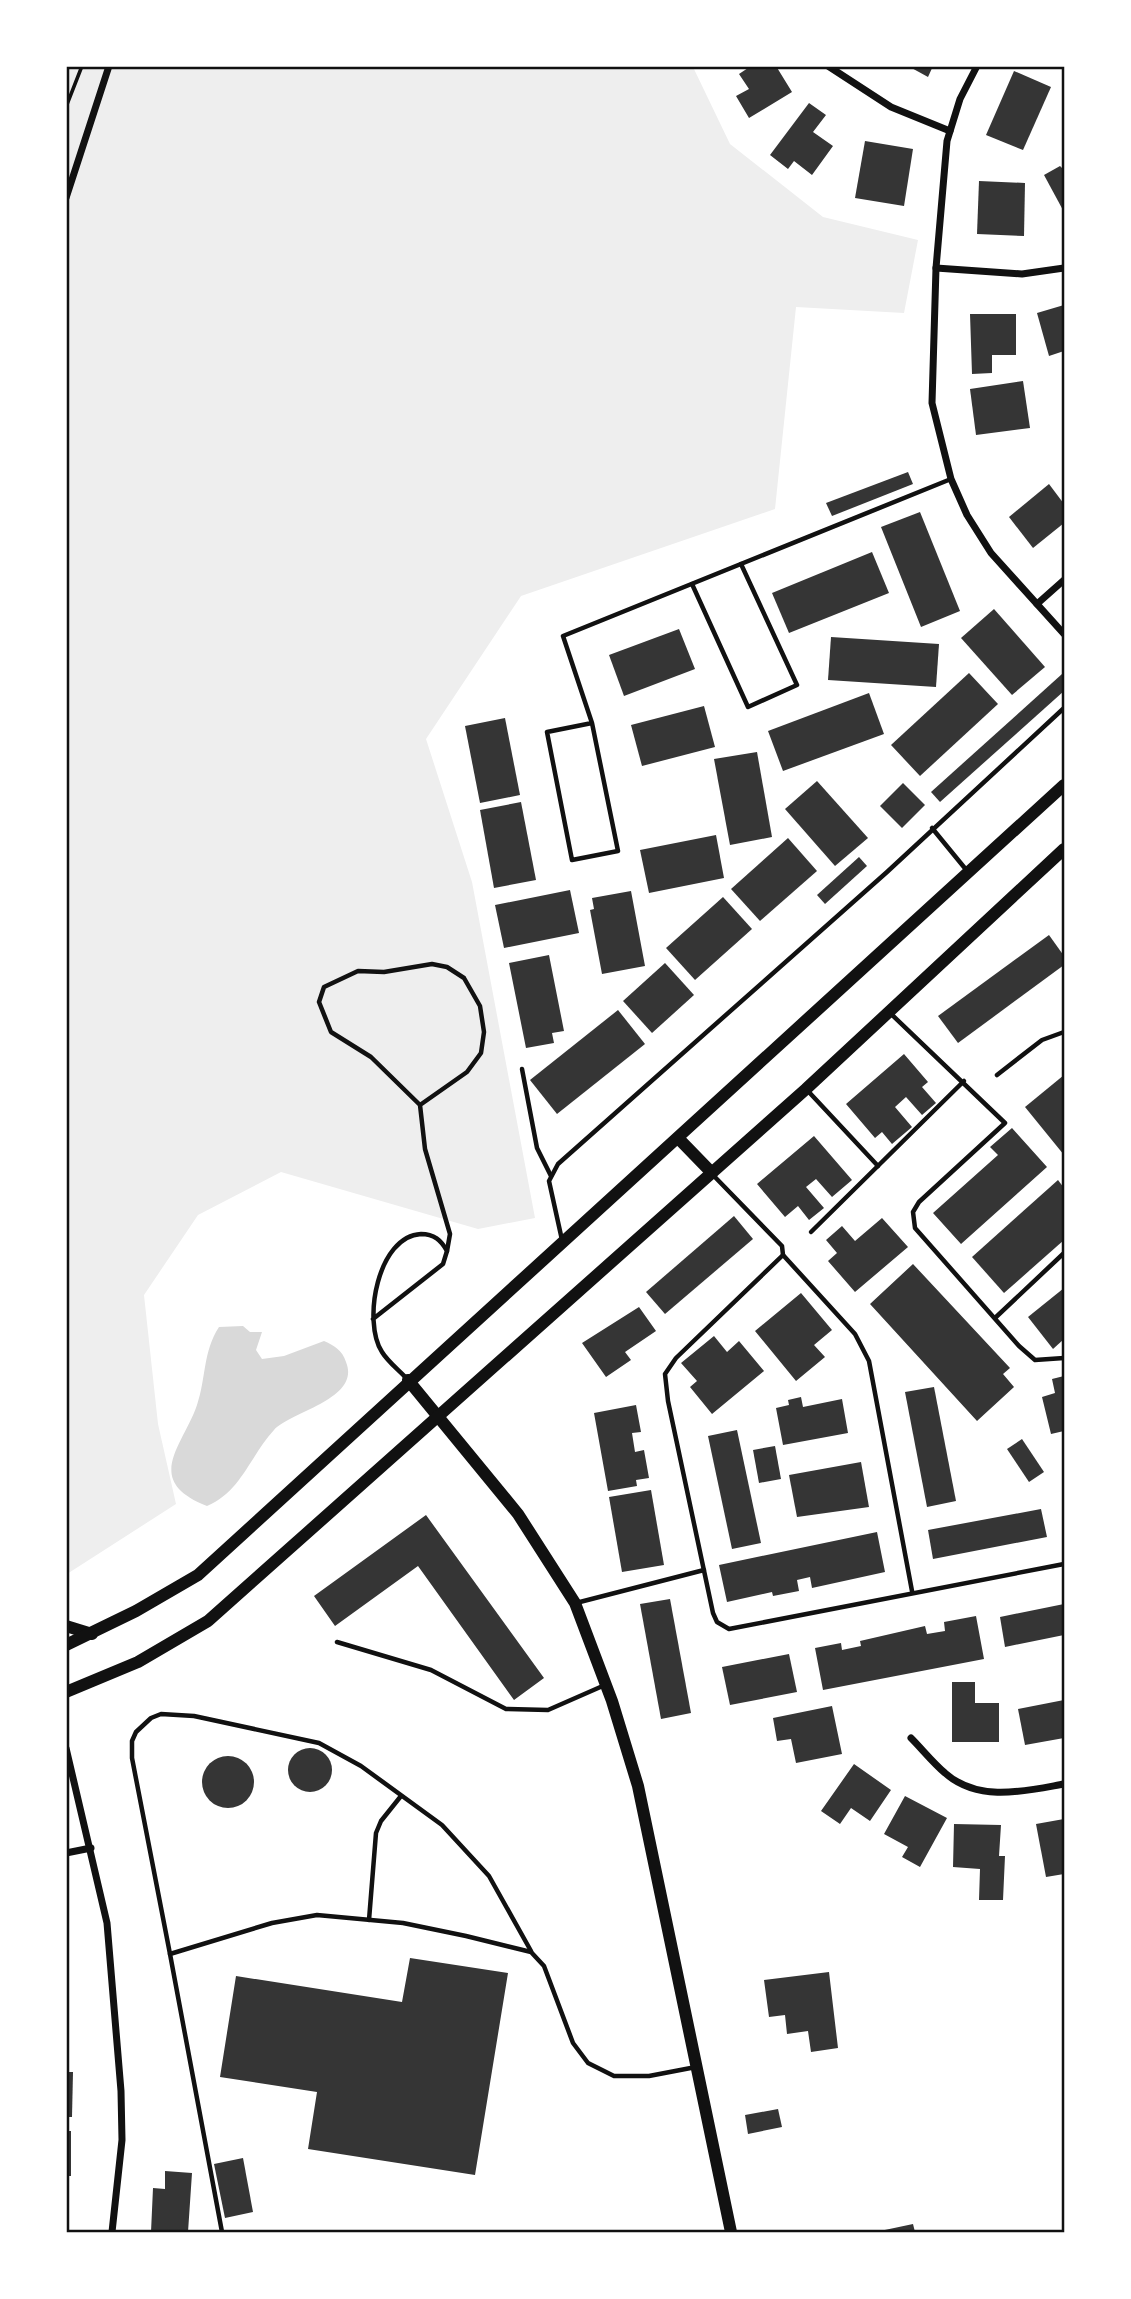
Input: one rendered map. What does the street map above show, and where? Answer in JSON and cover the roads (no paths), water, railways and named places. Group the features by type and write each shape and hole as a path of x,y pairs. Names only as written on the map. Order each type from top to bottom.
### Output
{"main road":[{"path":"66,1645 92,1634 198,1575 408,1380 564,1244 1065,785"},
{"path":"66,1692 138,1662 208,1621 275,1565 438,1416 806,1089 1065,849"},
{"path":"678,1138 712,1174"},
{"path":"408,1380 518,1514 575,1603 606,1685 638,1786 731,2232"},
{"path":"66,1626 92,1634"}],"street":[{"path":"66,198 109,66"},
{"path":"828,66 891,107 950,131"},
{"path":"977,66 960,99 950,131 936,268 932,403 951,479 967,515 991,553 1065,634"},
{"path":"936,268 1022,274 1065,268"},
{"path":"1037,604 1065,580"},
{"path":"911,1738 946,1774 976,1788 1008,1794 1065,1784"},
{"path":"66,1748 107,1923 121,2091 122,2140 112,2232"},
{"path":"66,1853 91,1848"}],"lane":[{"path":"592,723 547,732 572,860 618,851 592,723 563,636 951,479"},
{"path":"692,584 748,707 797,685 741,564"},
{"path":"564,1244 549,1181 558,1164 1065,708"},
{"path":"932,828 968,873"},
{"path":"373,1319 443,1264 450,1234 425,1149 420,1105 371,1057 331,1032 319,1002 324,987 358,971 384,972 432,964 447,967 464,978 480,1006 484,1032 481,1053 467,1072 420,1105"},
{"path":"889,1011 1005,1123 919,1202 914,1212 915,1228 1035,1360 1065,1358"},
{"path":"997,1075 1042,1041 1065,1032"},
{"path":"522,1069 537,1148 551,1176"},
{"path":"811,1232 964,1081"},
{"path":"806,1089 878,1166"},
{"path":"712,1174 782,1246 783,1255 855,1334 869,1361 912,1591"},
{"path":"408,1380 382,1351 373,1319 383,1263 394,1245 413,1235 428,1234 441,1241 447,1251"},
{"path":"995,1318 1065,1253"},
{"path":"783,1255 676,1358 665,1374 668,1401 713,1613 722,1625 729,1629 912,1591 1064,1564"},
{"path":"575,1603 704,1570"},
{"path":"337,1642 430,1670 506,1709 548,1710 606,1685"},
{"path":"222,2232 132,1758 132,1741 142,1724 151,1718 178,1713 319,1743 361,1766 442,1825 481,1866 531,1952 544,1966 573,2043 588,2063 614,2076 649,2076 697,2067"},
{"path":"369,1920 376,1833 401,1796"},
{"path":"170,1954 218,1938 306,1917 369,1920 466,1936 531,1952"}]}
